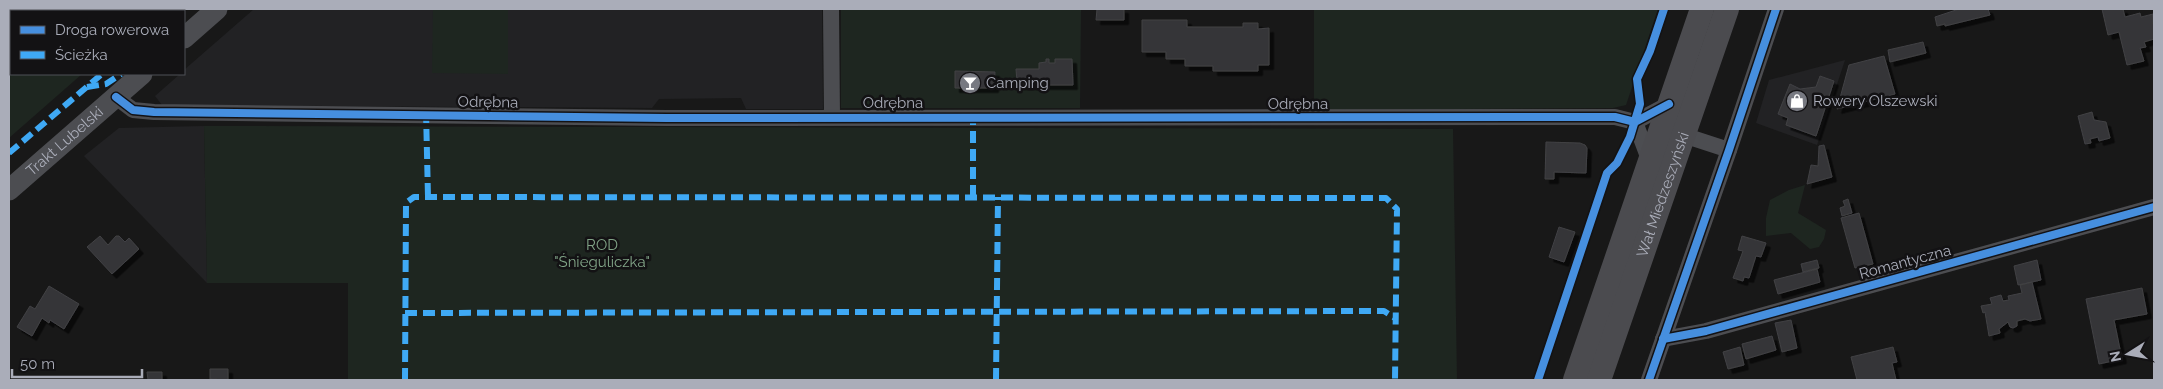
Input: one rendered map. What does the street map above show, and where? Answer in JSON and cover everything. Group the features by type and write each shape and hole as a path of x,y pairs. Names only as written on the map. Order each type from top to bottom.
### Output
{"main road":[{"name":"Wał Miedzeszyński","path":"1575,380 1702,9"},
{"name":"Wał Miedzeszyński","path":"1599,380 1727,9"}],"street":[{"path":"185,37 217,9"},
{"path":"831,9 832,117"},
{"path":"1649,380 1730,150 1776,9"},
{"name":"Trakt Lubelski","path":"9,190 141,75"},
{"name":"Odrębna","path":"116,97 132,110 154,112 666,118 1614,117 1635,122"},
{"path":"1669,104 1635,122 1653,154 1683,135 1730,150"},
{"name":"Romantyczna","path":"1663,339 1706,331 2154,207"}],"shaded area":[{"path":"254,9 822,9 823,109 746,109 741,98 659,99 652,108 162,105 155,96 179,75 185,75 185,69"},
{"name":"Rowery Olszewski","path":"1845,60 1817,145 1756,123 1769,80"},
{"path":"204,126 207,283 84,156 119,128"}],"green space":[{"path":"9,9 157,9 10,10 10,75 81,75 9,138"},
{"path":"433,9 508,9 508,74 432,73"},
{"path":"841,9 1081,9 1080,108 841,108"},
{"path":"1314,9 1658,9 1626,105 1613,108 1314,110"},
{"name":"ROD \"Śnieguliczka\"","path":"204,126 1453,129 1457,380 348,380 348,283 207,283"},
{"path":"1805,185 1798,213 1826,230 1824,239 1819,247 1810,249 1791,233 1766,236 1766,218 1770,200 1789,190"}],"building":[{"path":"1097,9 1124,9 1124,20 1096,20"},
{"path":"1959,9 1988,9 1990,15 1945,26 1945,24 1937,26 1935,17"},
{"path":"2102,9 2123,9 2125,17 2140,13 2141,17 2153,14 2154,39 2144,42 2146,47 2140,48 2144,61 2127,65 2119,32 2108,35"},
{"path":"1142,20 1187,20 1187,27 1243,27 1243,23 1258,23 1258,29 1269,28 1269,65 1258,65 1258,71 1213,71 1213,66 1185,66 1185,59 1166,59 1166,52 1142,52"},
{"path":"1923,42 1926,53 1890,62 1888,50"},
{"path":"1884,56 1895,94 1837,109 1849,65"},
{"path":"1046,59 1049,59 1049,63 1055,63 1055,59 1072,59 1073,85 1020,85 1017,82 1016,69 1039,69 1039,63 1046,62"},
{"path":"955,71 995,72 994,88 955,88"},
{"path":"1820,76 1834,81 1816,136 1786,125 1788,118 1778,114 1790,84 1800,89 1816,87"},
{"path":"2092,112 2094,120 2106,122 2110,138 2099,141 2098,137 2090,139 2091,143 2085,144 2078,116"},
{"path":"1546,142 1580,143 1585,145 1587,148 1586,173 1554,172 1554,179 1545,179"},
{"path":"1824,145 1832,177 1807,184 1811,165 1818,166 1819,146"},
{"path":"1848,199 1852,213 1842,216 1840,208 1845,206 1843,201"},
{"path":"1859,213 1873,264 1855,268 1841,218"},
{"path":"1559,227 1575,232 1564,262 1549,257"},
{"path":"100,236 108,245 116,236 119,236 125,242 129,238 139,249 112,274 87,247"},
{"path":"1742,236 1766,243 1761,257 1756,256 1749,278 1744,277 1743,281 1733,278 1743,251 1738,250"},
{"path":"1817,260 1819,268 1803,272 1801,264"},
{"path":"2037,260 2041,280 2018,285 2014,266"},
{"path":"1817,269 1820,282 1778,294 1774,280"},
{"path":"2032,282 2041,319 2017,321 2017,326 2013,328 2010,327 2008,322 1999,329 2000,333 1989,336 1985,312 1983,313 1981,306 1992,304 1990,298 2001,295 2003,301 2009,300 2008,296 2022,293 2020,285"},
{"path":"49,286 79,304 64,329 50,320 49,323 42,318 32,336 17,327 30,306 35,309"},
{"path":"2142,288 2147,314 2114,320 2122,359 2099,364 2086,299"},
{"path":"1791,320 1797,348 1782,352 1775,323"},
{"path":"1772,336 1776,350 1746,359 1742,344"},
{"path":"1740,347 1744,365 1728,369 1723,352"},
{"path":"1893,347 1897,362 1892,363 1896,380 1857,380 1851,357"},
{"path":"210,369 228,369 228,380 210,379"},
{"path":"147,372 162,372 162,380 148,380"}],"marked path":[{"path":"9,153 101,75"},
{"path":"87,87 106,84 120,75"},
{"path":"426,111 428,197"},
{"path":"973,114 973,197"},
{"path":"405,380 406,203 414,197 1386,198 1397,209 1395,380"},
{"path":"996,380 998,197"},
{"path":"405,313 1384,311 1395,318"}],"cycle path":[{"path":"1538,380 1607,173 1617,163 1630,137 1640,104 1637,79 1650,51 1664,9"},
{"path":"1649,380 1776,9"},
{"path":"116,97 133,110 154,112 666,118 1615,117 1635,122 1669,104"},
{"path":"1663,339 1706,331 2154,207"}],"place":[{"name":"Camping","path":"970,83"},
{"name":"Rowery Olszewski","path":"1797,101"}]}
